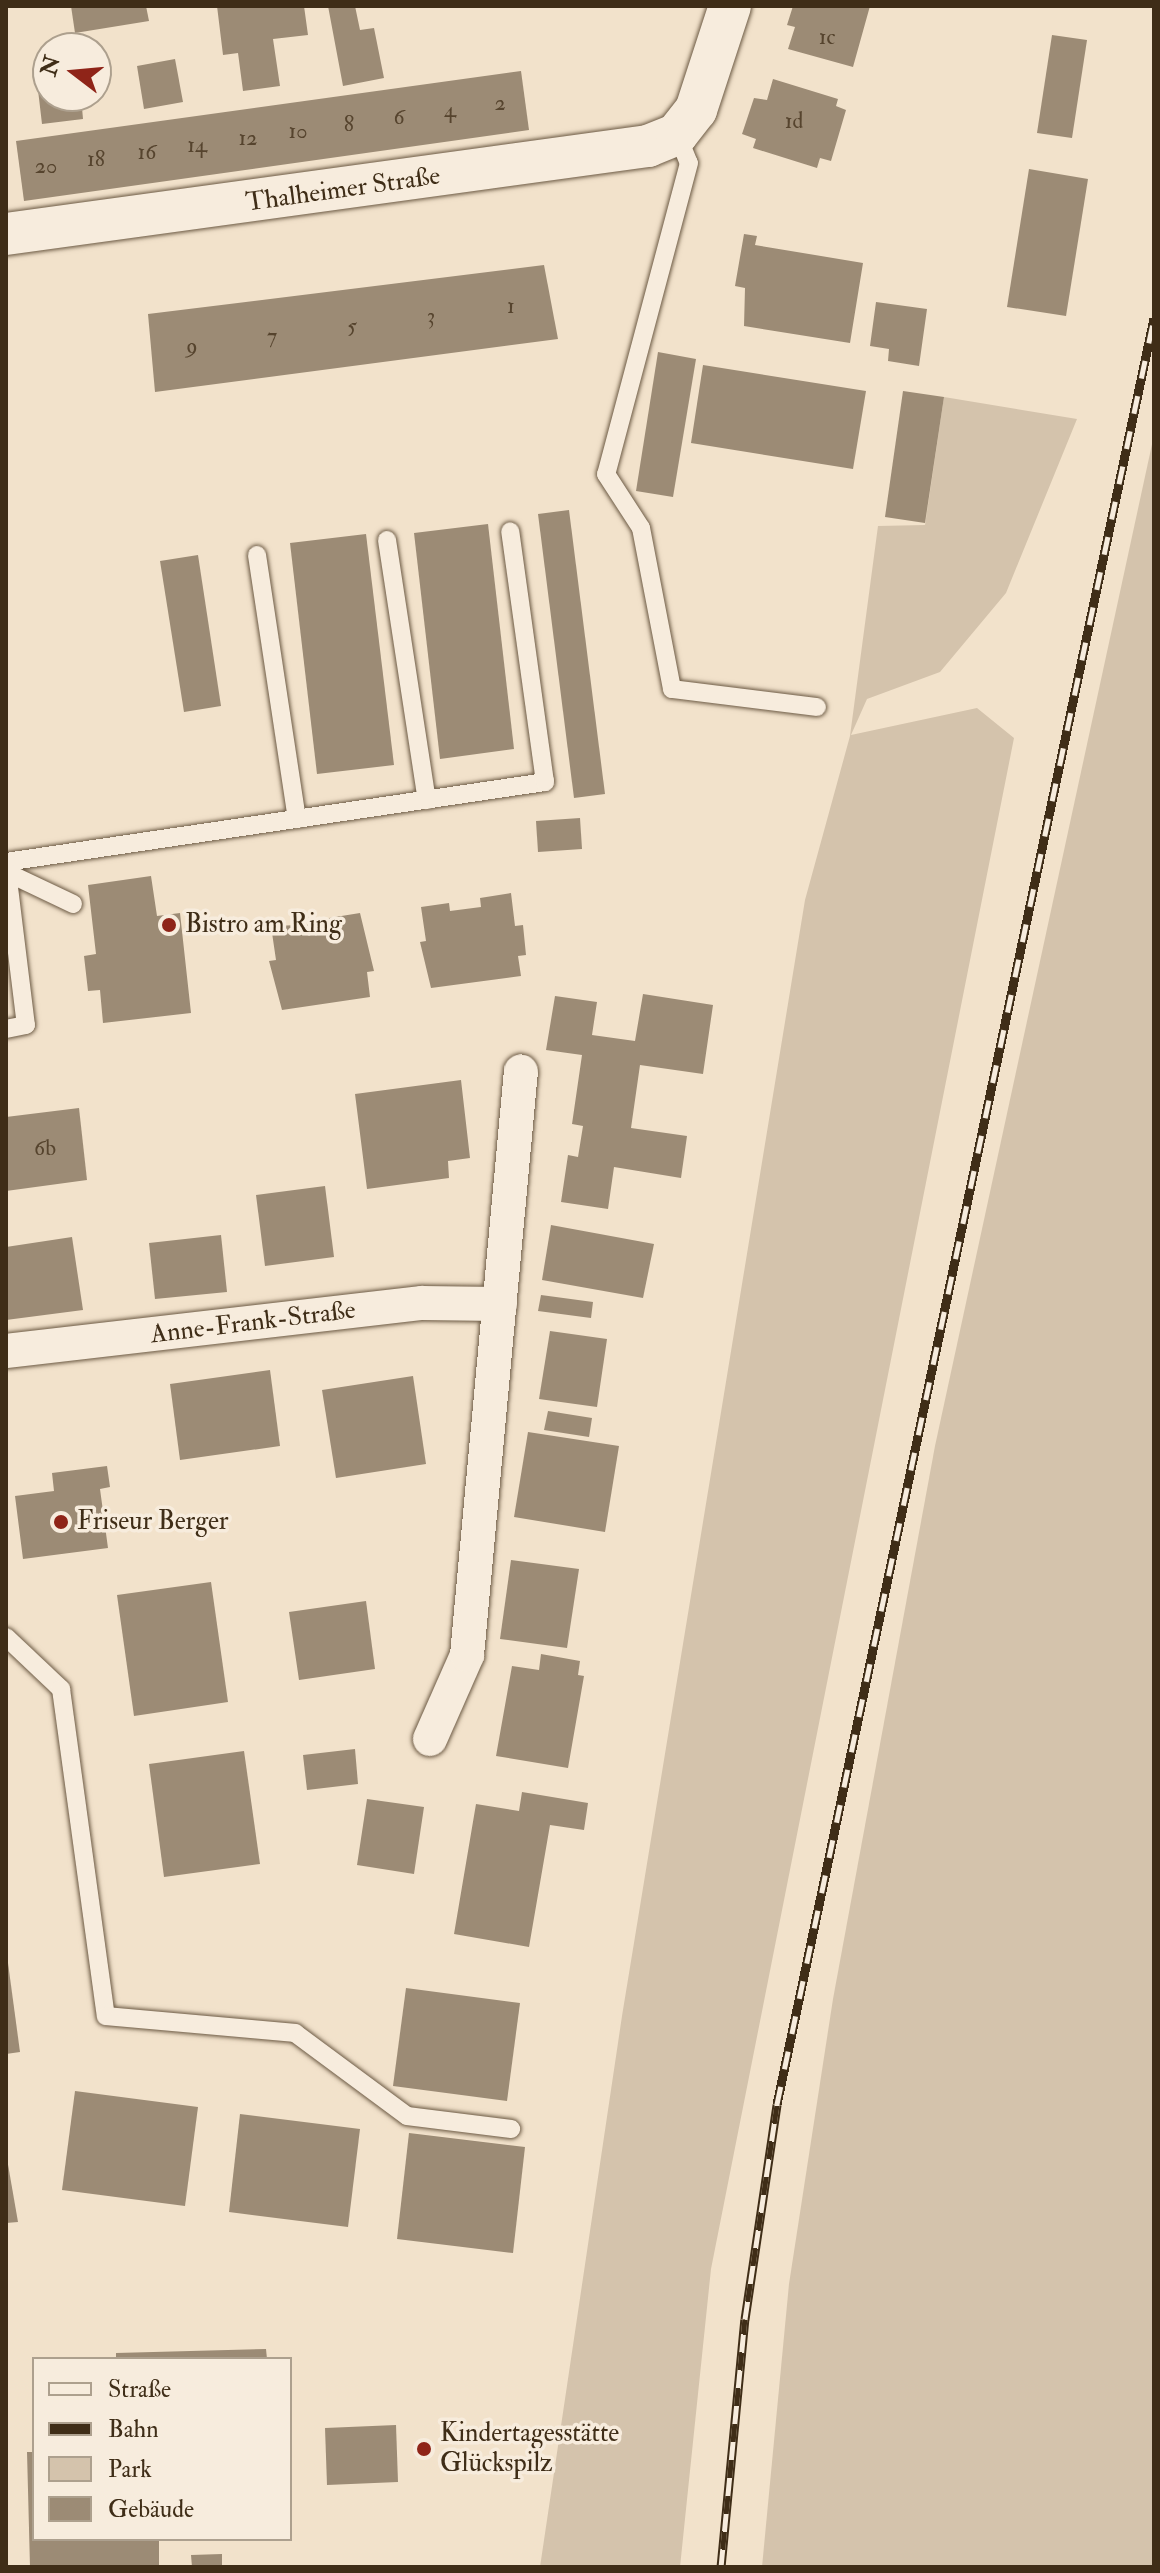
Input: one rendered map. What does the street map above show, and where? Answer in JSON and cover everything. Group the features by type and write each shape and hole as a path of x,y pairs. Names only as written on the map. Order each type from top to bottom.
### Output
{"street":[{"path":"677,134 696,110 730,6"},
{"name":"Thalheimer Straße","path":"6,234 612,155 677,134"},
{"path":"430,1739 467,1655 521,1071"},
{"name":"Anne-Frank-Straße","path":"6,1351 422,1303 500,1304"}],"lane":[{"path":"677,134 689,163 606,474 641,528 672,689 817,707"},
{"path":"7,866 545,782 510,531"},
{"path":"387,540 427,800"},
{"path":"257,555 297,819"},
{"path":"7,866 73,904"},
{"path":"6,1029 26,1025 7,866"},
{"path":"6,1637 61,1689 106,2016 295,2033 407,2116 511,2129"}],"green space":[{"path":"944,397 1077,419 1006,593 940,672 867,699 851,735 977,708 1014,738 711,2269 680,2567 540,2567 622,2016 805,900 850,736 878,526 925,525"},
{"path":"1154,435 1154,2567 762,2567 789,2284 833,1999 935,1446"}],"building":[{"path":"71,6 146,6 149,21 75,32"},
{"path":"217,6 304,6 308,35 273,39 280,86 243,91 238,53 223,55"},
{"path":"328,6 355,6 360,30 374,28 384,78 343,86"},
{"path":"793,6 870,6 853,67 788,49 795,27 787,25"},
{"path":"1052,35 1087,40 1072,138 1037,133"},
{"path":"175,59 183,102 144,109 137,66"},
{"path":"521,71 529,130 24,201 16,141"},
{"path":"773,79 838,99 836,106 846,110 831,161 820,158 817,168 753,148 756,139 742,134 754,98 767,100"},
{"path":"41,112 82,112 83,119 42,124"},
{"path":"1029,169 1088,179 1066,316 1007,307"},
{"path":"744,234 757,236 755,245 863,263 850,343 744,326 745,288 735,286"},
{"path":"544,265 558,339 155,392 148,314"},
{"path":"876,302 927,309 919,366 888,361 889,349 870,346"},
{"path":"658,352 696,359 673,497 636,491"},
{"path":"703,365 866,391 853,469 691,443"},
{"path":"903,391 944,397 925,523 885,517"},
{"path":"569,510 605,794 574,798 538,514"},
{"path":"488,524 514,749 440,759 414,533"},
{"path":"366,534 394,765 317,774 290,543"},
{"path":"198,555 221,706 184,712 160,561"},
{"path":"580,818 582,849 538,852 536,821"},
{"path":"151,876 157,916 180,913 191,1013 103,1023 100,990 88,991 84,956 96,954 88,885"},
{"path":"511,893 515,926 523,925 526,955 518,956 521,976 431,988 420,942 426,941 421,907 449,903 450,911 481,907 480,898"},
{"path":"360,913 374,971 367,972 370,997 282,1010 269,961 276,960 271,926 330,924 329,918"},
{"path":"643,994 713,1005 703,1074 640,1065 631,1128 687,1136 681,1178 614,1167 608,1209 561,1202 568,1155 578,1157 583,1126 572,1124 582,1055 546,1050 555,996 597,1002 592,1035 635,1041"},
{"path":"461,1080 470,1158 448,1161 449,1178 367,1189 355,1094"},
{"path":"79,1108 87,1180 6,1191 6,1117"},
{"path":"325,1186 334,1257 265,1266 256,1195"},
{"path":"551,1225 654,1244 643,1298 542,1280"},
{"path":"221,1235 227,1292 155,1299 149,1243"},
{"path":"72,1237 83,1310 6,1320 6,1247"},
{"path":"541,1295 593,1302 591,1318 538,1311"},
{"path":"550,1331 607,1339 597,1407 539,1399"},
{"path":"270,1370 280,1446 180,1460 170,1384"},
{"path":"413,1376 426,1464 336,1478 322,1390"},
{"path":"548,1411 592,1418 589,1437 544,1430"},
{"path":"528,1432 619,1446 605,1532 514,1517"},
{"name":"Friseur Berger","path":"107,1466 110,1487 100,1489 108,1548 23,1559 15,1496 54,1491 52,1473"},
{"path":"511,1560 579,1569 567,1648 500,1639"},
{"path":"211,1582 228,1702 134,1716 117,1595"},
{"path":"366,1601 375,1669 299,1680 289,1612"},
{"path":"541,1654 580,1661 578,1675 584,1676 568,1768 496,1756 512,1666 539,1670"},
{"path":"355,1749 358,1784 307,1790 303,1755"},
{"path":"244,1751 260,1864 164,1877 149,1764"},
{"path":"522,1792 588,1803 584,1830 550,1825 529,1947 454,1934 476,1804 519,1811"},
{"path":"367,1799 424,1807 414,1874 357,1865"},
{"path":"6,1964 20,2052 6,2054"},
{"path":"406,1988 520,2003 507,2101 393,2086"},
{"path":"75,2091 198,2107 185,2206 62,2190"},
{"path":"240,2114 360,2129 348,2227 229,2212"},
{"path":"409,2133 525,2147 513,2253 397,2239"},
{"path":"6,2153 18,2222 6,2223"},
{"path":"266,2349 267,2357 116,2357 116,2353"},
{"path":"396,2425 398,2482 327,2485 325,2428"},
{"path":"27,2452 32,2452 32,2541 159,2541 159,2567 30,2567"},
{"path":"222,2554 222,2567 192,2567 191,2555"}],"railway":[{"path":"721,2567 745,2319 777,2104 1154,318"}],"place":[{"name":"Bistro am Ring","path":"169,925"},
{"name":"Friseur Berger","path":"61,1522"},
{"name":"Kindertagesstätte Glückspilz","path":"424,2449"}]}
